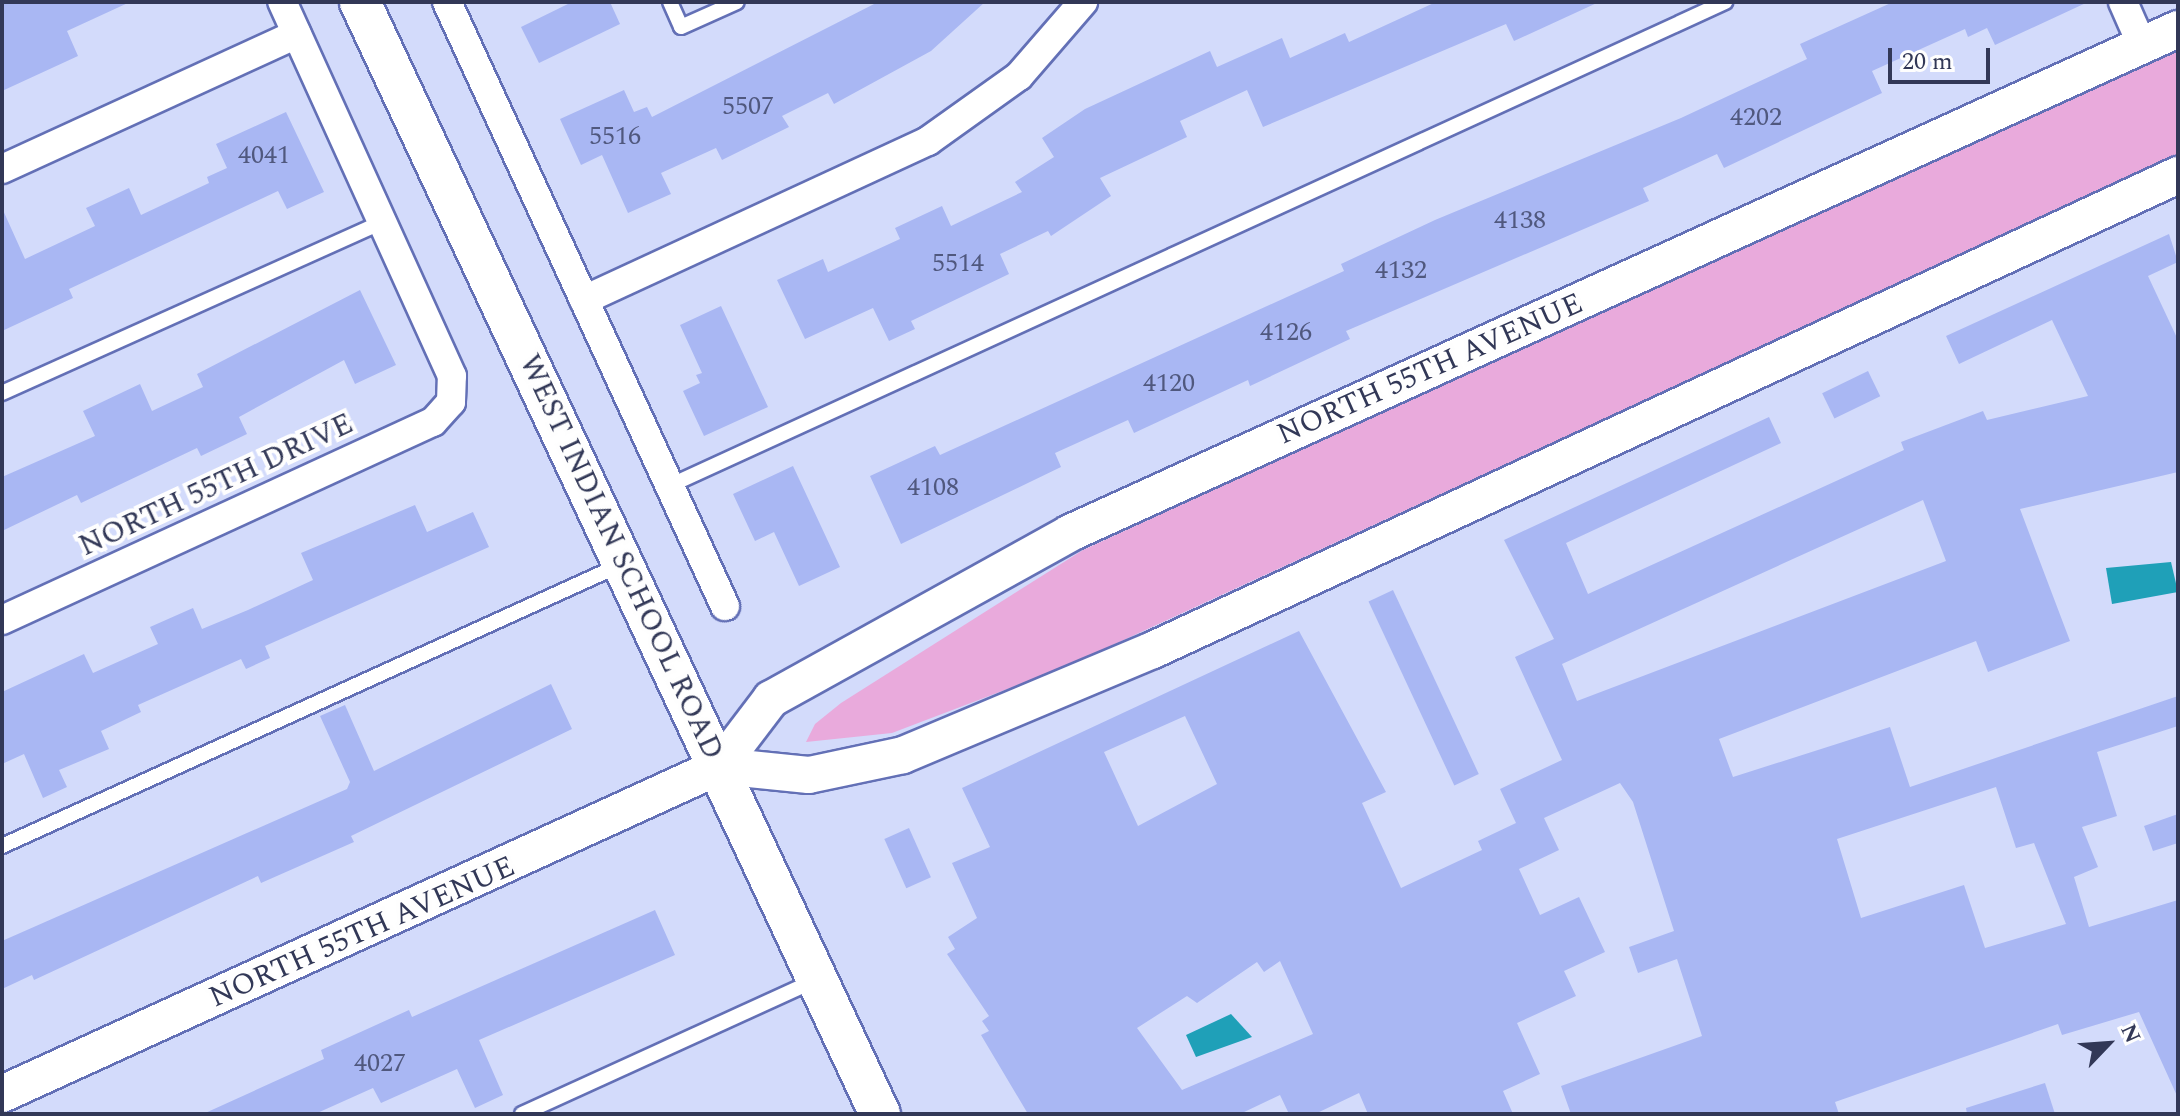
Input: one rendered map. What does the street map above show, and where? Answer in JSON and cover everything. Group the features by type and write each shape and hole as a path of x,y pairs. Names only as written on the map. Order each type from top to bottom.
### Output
{"main road":[{"name":"WEST INDIAN SCHOOL ROAD","path":"360,2 720,766 880,1114"}],"street":[{"path":"282,2 382,222"},
{"path":"447,2 725,606"},
{"path":"584,300 928,141 1019,76 1083,2"},
{"path":"2123,2 2142,45"},
{"name":"NORTH 55TH AVENUE","path":"2,1094 720,766 771,699 1056,540 2178,29"},
{"path":"2,169 297,34"},
{"path":"720,766 809,775 903,755 1153,650 2178,175"},
{"name":"NORTH 55TH DRIVE","path":"2,620 433,422 451,402 452,376 382,222"}],"lane":[{"path":"670,2 681,27 737,2"},
{"path":"669,486 1725,2"},
{"path":"2,393 382,222"},
{"path":"2,846 624,563"},
{"path":"522,1114 818,980"}],"shaded area":[{"path":"2178,46 2178,155 1065,667 892,733 806,742 815,724 841,703 1083,550"}],"water":[{"path":"2171,562 2178,592 2112,604 2106,568"},
{"path":"1231,1014 1252,1037 1196,1057 1186,1035"}],"building":[{"path":"2,2 130,2 67,31 78,56 2,91"},
{"path":"572,2 610,2 620,24 539,63 521,27"},
{"path":"878,2 985,2 931,51 834,104 828,93 782,116 789,127 722,160 716,148 661,173 671,194 628,213 602,155 581,165 560,119 624,90 634,112 647,107 652,117"},
{"path":"1436,2 1599,2 1514,41 1506,24 1263,127 1247,90 1180,121 1187,137 1100,178 1111,196 1051,236 1048,231 1000,254 1009,274 911,321 915,329 889,341 873,308 805,339 777,280 823,259 828,272 900,239 895,228 942,206 951,226 1022,192 1015,182 1054,157 1042,138 1085,109 1210,51 1217,67 1282,38 1290,58 1345,33 1349,42"},
{"path":"1893,2 2088,2 1995,45 1987,28 1968,37 1965,29 1872,71 1882,93 1724,168 1717,154 1643,188 1649,201 1346,331 1350,339 1250,386 1248,380 1134,433 1128,420 1055,453 1061,467 901,544 870,476 935,446 940,455 1344,271 1341,264 1435,220 1681,118 1807,59 1800,44"},
{"path":"286,112 324,192 287,209 278,191 69,289 73,298 2,331 2,208 25,259 95,226 86,208 129,188 141,215 209,183 207,177 227,168 216,144"},
{"path":"2169,234 2178,262 2148,276 2178,340 2178,472 2020,509 2070,641 1988,672 1976,641 1719,739 1733,777 1890,727 1910,787 2178,696 2178,726 2097,752 2117,816 2082,827 2098,867 2074,877 2089,927 2178,900 2178,1098 2139,1012 2062,1035 2058,1024 1835,1102 1839,1114 1571,1114 1561,1086 1702,1036 1677,959 1638,973 1629,947 1674,931 1633,802 1620,783 1544,818 1559,850 1519,869 1540,915 1579,897 1605,952 1564,971 1576,996 1517,1023 1540,1074 1503,1091 1513,1114 1368,1114 1359,1093 1315,1114 1289,1114 1280,1095 1240,1114 1028,1114 981,1035 989,1031 982,1021 989,1016 947,954 955,949 948,937 977,918 952,863 990,847 962,788 1299,631 1386,792 1362,803 1401,888 1482,850 1478,841 1516,823 1500,789 1562,760 1515,657 1554,639 1504,540 1769,417 1781,443 1566,543 1588,594 1904,450 1901,442 1983,411 1987,420 2088,396 2052,320 1959,364 1946,336","holes":["1923,500 1946,561 1577,701 1562,664","1185,716 1217,784 1138,826 1104,752","1996,787 2016,848 2034,843 2066,924 1985,948 1964,885 1861,918 1837,839","1280,961 1313,1034 1182,1090 1137,1028 1187,996 1197,1003 1257,962 1264,972"]},
{"path":"360,290 396,365 355,384 344,360 239,417 247,434 201,456 197,448 81,503 77,495 2,531 2,477 95,436 83,411 140,384 152,411 203,387 197,374"},
{"path":"721,306 768,407 704,436 683,391 700,383 696,375 702,373 680,325"},
{"path":"1868,371 1880,396 1834,419 1822,393"},
{"path":"793,466 840,567 799,586 774,532 755,541 733,494"},
{"path":"415,505 427,532 473,512 489,547 265,646 270,658 246,669 241,659 138,705 141,712 101,731 109,749 59,770 67,787 43,798 24,754 2,764 2,692 84,654 93,673 158,644 150,627 193,608 202,629 248,610 313,580 301,553"},
{"path":"1393,590 1479,774 1454,785 1369,601"},
{"path":"551,684 572,729 351,836 354,842 261,883 258,876 34,980 32,975 2,989 2,941 347,789 350,782 320,716 345,705 374,771"},
{"path":"2178,814 2178,843 2153,851 2144,826"},
{"path":"909,828 931,877 906,888 884,839"},
{"path":"655,910 675,955 479,1040 503,1095 475,1108 457,1069 381,1103 373,1088 315,1114 203,1114 324,1059 321,1050 409,1010 412,1017"},
{"path":"2045,1083 2055,1114 1967,1114 1966,1108"}]}
